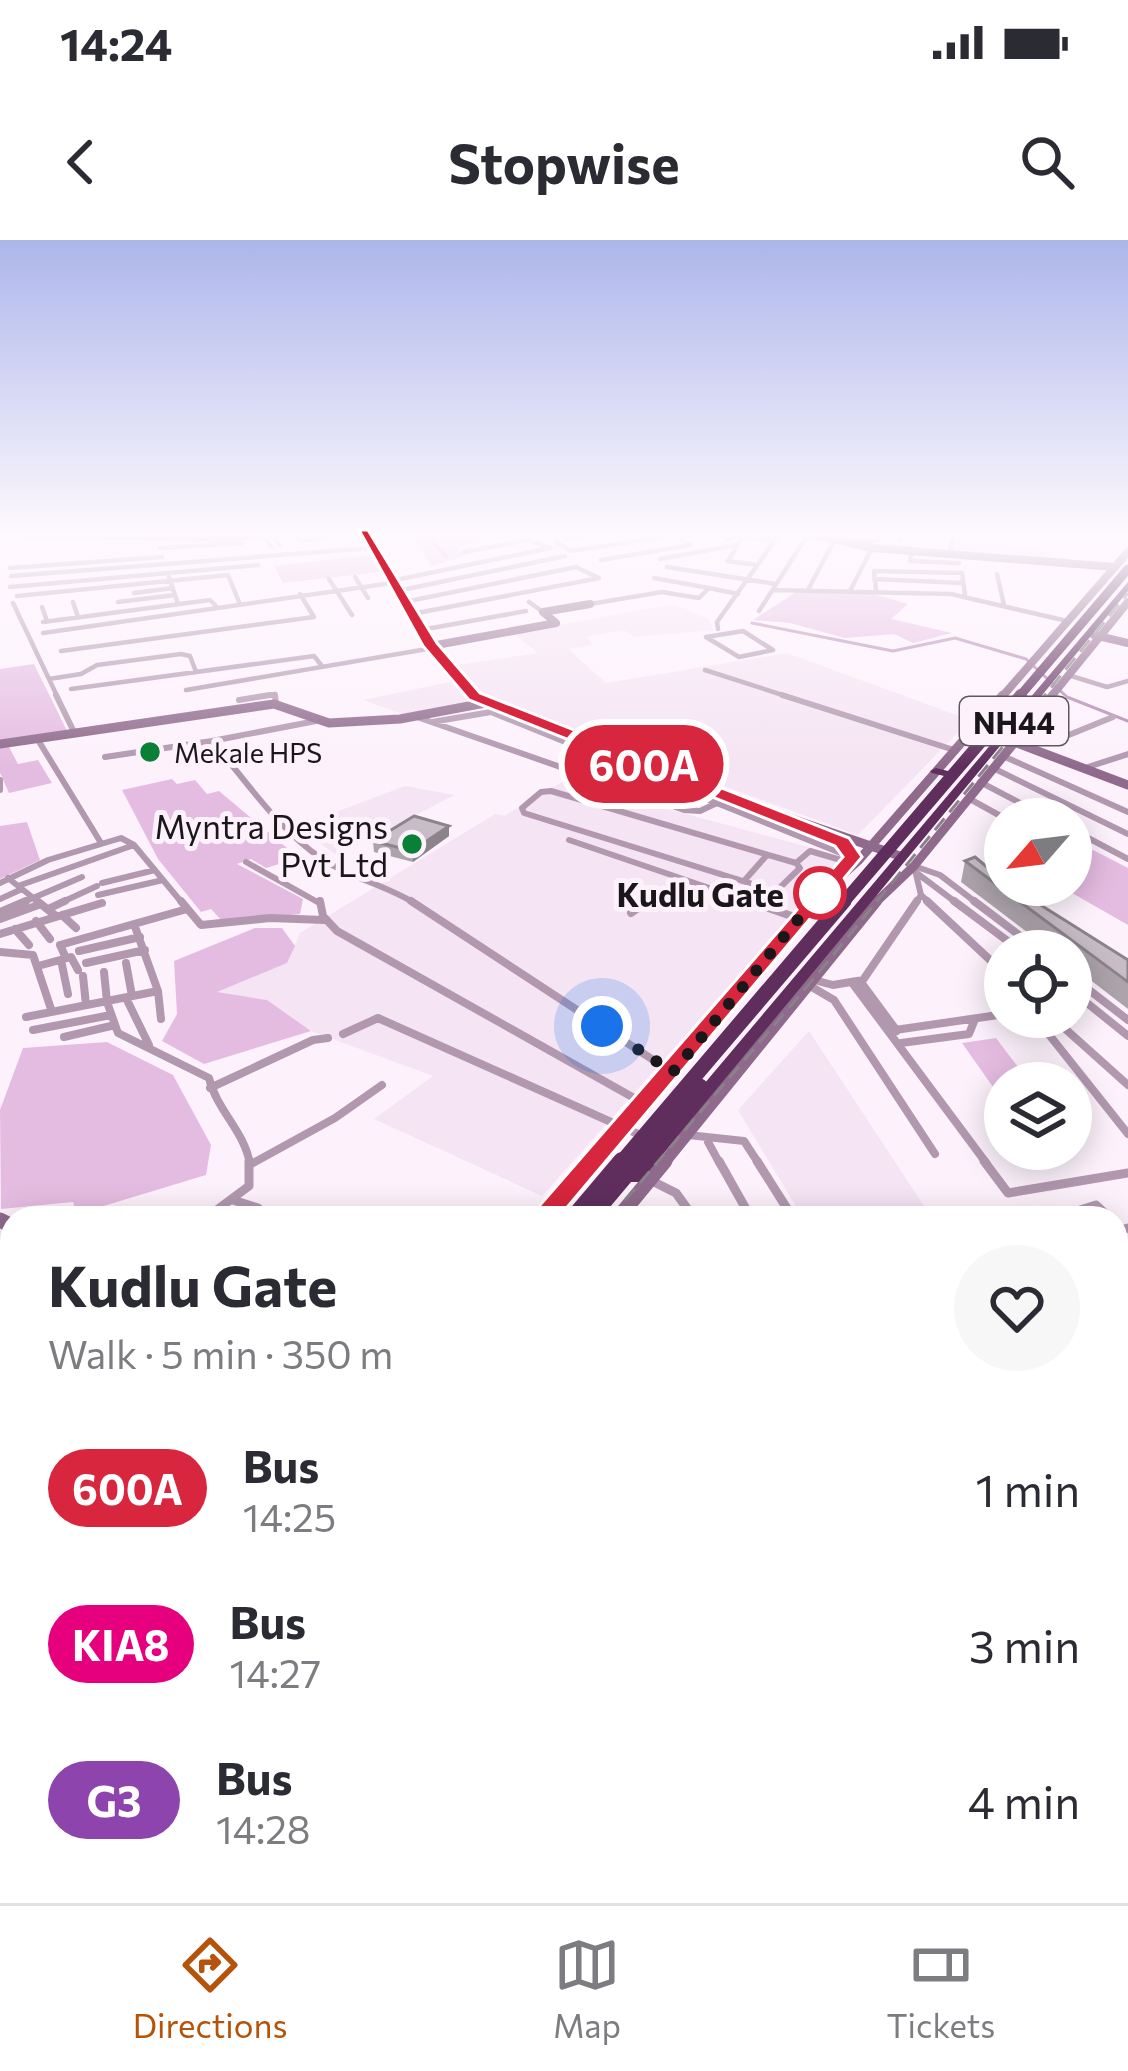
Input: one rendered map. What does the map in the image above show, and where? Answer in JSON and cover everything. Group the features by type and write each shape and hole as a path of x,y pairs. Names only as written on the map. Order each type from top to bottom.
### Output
{"highway":[{"name":"NH44","path":"577,1206 631,1130 1085,611"},
{"path":"579,1206 1087,611"},
{"path":"599,1206 1105,611"},
{"name":"NH44","path":"613,1206 644,1177 802,990 1110,611"}],"street":[{"path":"20,611 75,735"},
{"path":"43,611 45,622 126,611"},
{"path":"76,611 78,617"},
{"path":"44,633 213,611"},
{"path":"61,651 314,617 311,611"},
{"path":"349,611 352,615"},
{"path":"410,611 432,647 474,696 737,803 874,850"},
{"path":"412,614 431,611"},
{"path":"421,630 526,611"},
{"path":"543,612 551,611"},
{"path":"721,631 717,622 725,611"},
{"path":"1026,611 1067,621"},
{"path":"942,772 954,750 1078,611"},
{"path":"626,1206 644,1177 688,1135 802,990 968,798 1058,688 1094,635 1119,611"},
{"path":"322,666 556,623 543,612"},
{"path":"721,631 743,631 773,650 739,657 706,637 721,631"},
{"path":"1094,635 1128,643"},
{"path":"49,679 81,674 97,665 181,654 190,656 198,680"},
{"path":"185,690 198,680 314,656 322,666"},
{"path":"70,689 323,670 322,666"},
{"path":"705,670 954,750"},
{"path":"1068,675 1107,687 1128,681"},
{"path":"0,744 279,703 275,694 239,700"},
{"path":"105,757 316,722 415,716 486,702"},
{"path":"274,704 316,722"},
{"path":"432,722 491,712 719,801 874,850 905,866 992,929"},
{"path":"415,716 692,812 719,801"},
{"path":"1037,751 1113,717"},
{"path":"1025,729 1058,739"},
{"path":"38,740 101,843"},
{"path":"212,741 288,831 325,861 391,888 673,1072"},
{"path":"1014,742 1126,782"},
{"path":"1084,768 1128,754"},
{"path":"1003,756 1128,812"},
{"path":"993,768 1055,798"},
{"path":"0,780 0,790"},
{"path":"648,794 669,782"},
{"path":"980,782 1010,798"},
{"path":"761,906 800,868 796,863 551,791 542,792 522,808 524,813 775,891"},
{"path":"968,798 984,807"},
{"path":"1092,810 1109,802"},
{"path":"737,803 849,865"},
{"path":"1092,816 1126,831"},
{"path":"4,880 121,838 134,845 208,927 270,918 326,920 393,966 644,1104"},
{"path":"569,840 801,919"},
{"path":"1092,840 1128,859"},
{"path":"842,842 849,865"},
{"path":"0,899 134,845"},
{"path":"556,1206 631,1130 644,1104 812,901 849,865 874,850"},
{"path":"796,863 810,851 849,865"},
{"path":"744,880 767,855"},
{"path":"246,862 320,900 326,920"},
{"path":"905,866 921,895 984,955"},
{"path":"905,866 937,873 1012,930"},
{"path":"0,916 48,908 155,870"},
{"path":"0,934 36,922 82,877"},
{"path":"632,913 681,878"},
{"path":"4,880 76,928"},
{"path":"48,908 163,880"},
{"path":"802,990 857,983 921,895"},
{"path":"68,994 60,945 188,908"},
{"path":"36,922 50,939"},
{"path":"134,924 158,992 161,1019"},
{"path":"15,929 29,945"},
{"path":"965,937 992,929"},
{"path":"79,951 140,937"},
{"path":"82,970 145,950"},
{"path":"0,952 27,952 38,966 52,1012"},
{"path":"38,966 74,959 82,970 86,1005"},
{"path":"126,963 129,997 150,1046"},
{"path":"104,972 106,1002 124,1039 150,1046 209,1078 210,1088 247,1138 253,1163 250,1186 224,1206"},
{"path":"857,983 900,1043"},
{"path":"857,983 1008,1193 1128,1173"},
{"path":"802,990 834,1000 935,1154"},
{"path":"26,1017 158,992"},
{"path":"1092,992 1128,1020"},
{"path":"1092,1007 1128,1036"},
{"path":"33,1030 111,1015"},
{"path":"895,1030 984,1017"},
{"path":"344,1034 378,1018 631,1130"},
{"path":"900,1043 969,1034 975,1018"},
{"path":"64,1037 115,1025"},
{"path":"210,1088 328,1038"},
{"path":"1051,1038 1128,1133"},
{"path":"1075,1038 1128,1085"},
{"path":"267,1053 283,1054"},
{"path":"253,1163 335,1118 382,1085"},
{"path":"688,1135 708,1142 729,1137 744,1142 785,1206"},
{"path":"708,1142 744,1206"},
{"path":"644,1177 676,1192 686,1206"},
{"path":"233,1200 252,1206"}],"shaded area":[{"path":"637,611 689,611 710,620 713,630 634,637 624,630 586,637 593,645 568,649 606,683 787,653 970,720 858,835 490,701 458,665 538,653 513,633"},
{"path":"767,611 901,611 891,619 952,633 913,643 894,634 845,638 790,623 753,620"},
{"path":"34,664 68,733 0,740 0,669"},
{"path":"455,681 476,703 406,715 363,700"},
{"path":"9,747 18,764 38,760 52,783 9,793 0,773 0,748"},
{"path":"172,779 177,784 195,780 207,794 219,791 299,858 266,868 251,859 237,864 303,899 300,914 223,922 211,909 201,912 158,859 122,790"},
{"path":"564,781 845,857 542,1196 374,1119 433,1076 311,1031 267,1000 214,992 287,963 300,933 495,814 504,816"},
{"path":"405,786 455,795 337,855 296,827"},
{"path":"27,822 40,860 0,879 0,826"},
{"path":"1092,850 1128,868 1128,925 1092,904"},
{"path":"255,928 282,928 295,946 287,963 217,992 267,1000 311,1031 204,1064 162,1041 177,1014 174,961"},
{"path":"809,1031 924,1206 796,1206 738,1110"},
{"path":"996,1038 1014,1062 984,1062 984,1074 962,1043"},
{"path":"107,1042 173,1075 211,1145 206,1175 103,1206 74,1206 73,1202 1,1206 0,1110 23,1048"}],"building":[{"path":"414,816 449,826 412,851 373,841"},
{"path":"975,857 984,864 984,875 965,861"},
{"path":"1026,906 1042,906 1080,930 1058,930"},
{"path":"1092,937 1128,960 1128,982 1092,955"}],"waterway":[{"path":"752,623 893,651 955,638 1026,659 1067,697 1128,721"}],"railway":[{"path":"620,1206 816,976 1114,611"}],"bus line":[{"name":"600A","path":"409,611 430,646 474,696 842,842 853,857 554,1206"}],"place":[{"name":"Mekale HPS","path":"150,752"},
{"name":"Myntra Designs Pvt Ltd","path":"412,844"},
{"name":"Kudlu Gate","path":"820,893"}],"route":[{"path":"602,1026 673,1072 824,888 820,893"}]}
